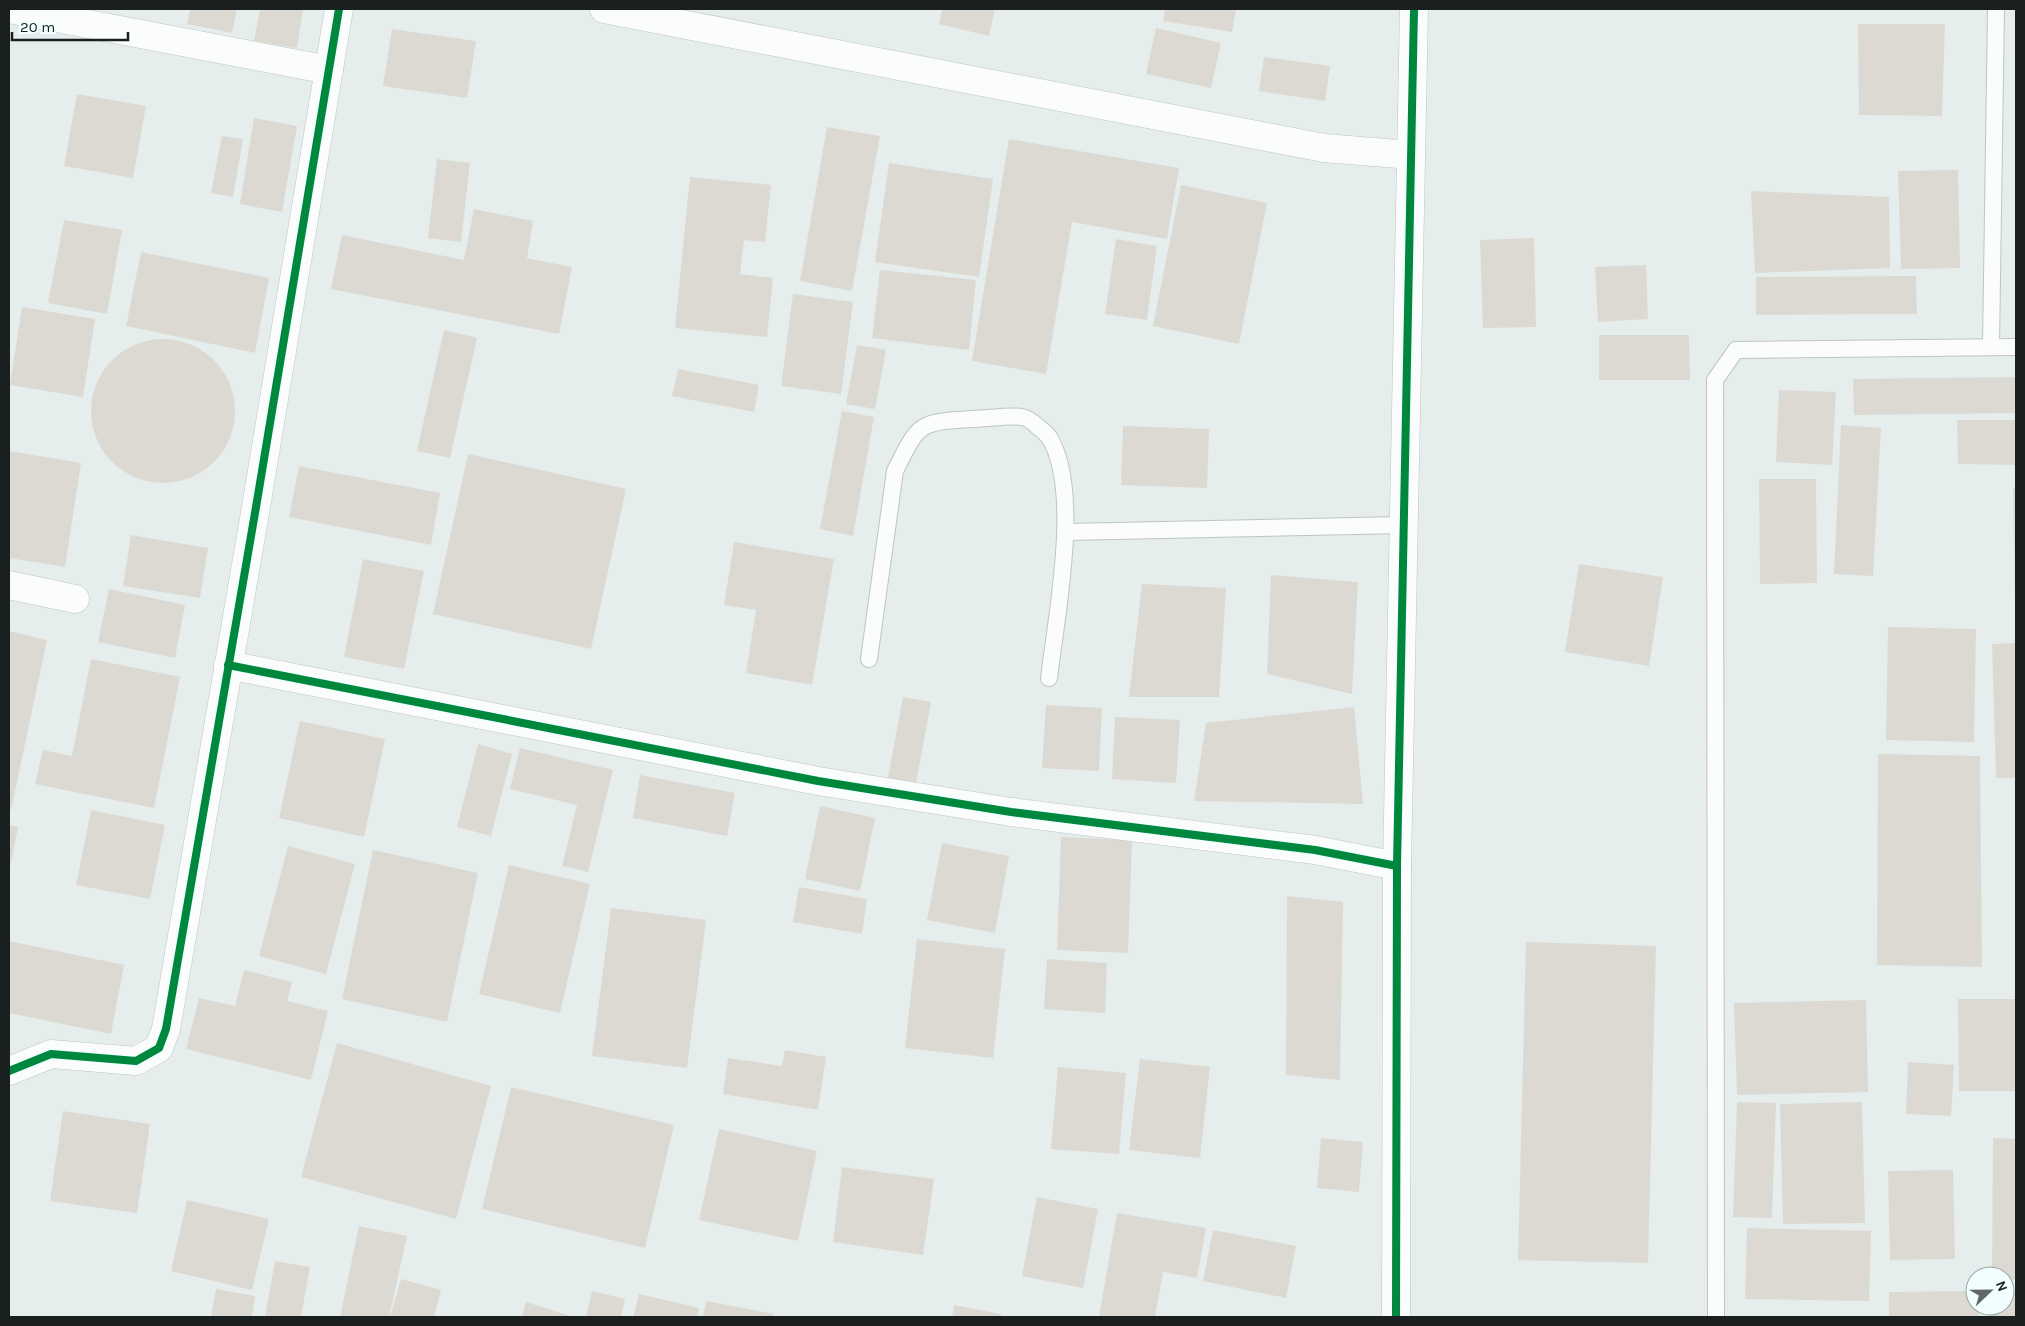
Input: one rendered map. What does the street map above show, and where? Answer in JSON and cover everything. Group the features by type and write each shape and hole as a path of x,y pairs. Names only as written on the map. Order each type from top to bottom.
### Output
{"street":[{"path":"9,9 329,70"},
{"path":"9,1071 51,1054 136,1061 159,1048 166,1029 339,9"},
{"path":"604,9 1324,148 1411,155"},
{"path":"1396,1317 1398,866 1414,9"},
{"path":"9,585 75,599"},
{"path":"228,665 818,781 1011,812 1315,850 1398,866"}],"lane":[{"path":"1992,346 1996,9"},
{"path":"1716,1317 1715,380 1736,350 2016,347"},
{"path":"869,659 895,471 918,430 937,421 1022,417 1035,424 1048,436 1063,477 1066,532 1049,678"},
{"path":"1066,532 1404,525"}],"building":[{"path":"190,9 237,9 232,33 187,24"},
{"path":"260,9 303,9 297,48 254,41"},
{"path":"942,9 995,9 989,36 939,24"},
{"path":"1165,9 1236,9 1232,32 1163,21"},
{"path":"1858,24 1945,24 1942,116 1859,115"},
{"path":"1156,28 1221,43 1211,88 1146,74"},
{"path":"392,29 476,41 467,98 383,86"},
{"path":"1264,57 1330,66 1325,101 1259,91"},
{"path":"77,94 146,106 133,178 64,166"},
{"path":"254,118 297,126 282,212 240,204"},
{"path":"827,127 880,136 852,291 800,281"},
{"path":"222,136 243,139 233,197 211,193"},
{"path":"1009,139 1179,168 1167,239 1072,222 1046,374 972,361"},
{"path":"437,159 470,163 461,242 428,238"},
{"path":"889,163 993,179 979,277 875,262"},
{"path":"1958,170 1960,268 1901,269 1898,171"},
{"path":"690,177 771,185 765,242 744,240 740,274 773,278 767,337 675,328"},
{"path":"1181,185 1267,203 1239,344 1153,326"},
{"path":"1751,191 1889,197 1890,268 1755,273"},
{"path":"474,209 533,221 527,258 572,267 559,334 331,289 342,235 464,260"},
{"path":"64,220 122,230 107,314 48,303"},
{"path":"1534,238 1536,327 1483,328 1480,240"},
{"path":"1116,239 1157,246 1147,320 1105,314"},
{"path":"141,252 269,278 255,353 126,326"},
{"path":"1646,265 1648,319 1598,322 1595,267"},
{"path":"880,270 976,280 969,350 872,338"},
{"path":"1916,276 1917,314 1756,315 1756,277"},
{"path":"793,294 853,302 841,394 781,386"},
{"path":"22,307 95,319 83,397 10,385"},
{"path":"444,330 477,338 450,458 417,451"},
{"path":"1599,335 1689,335 1690,380 1599,380"},
{"path":"163,339 190,345 203,351 214,360 223,371 229,384 235,411 229,438 223,451 214,462 203,471 190,477 163,483 136,477 123,471 112,462 103,451 97,438 91,411 97,384 103,371 112,360 123,351 136,345"},
{"path":"857,345 886,350 875,409 846,404"},
{"path":"678,369 759,385 754,412 672,396"},
{"path":"2016,377 2016,413 1854,415 1853,379"},
{"path":"1779,390 1836,392 1832,465 1776,462"},
{"path":"842,411 874,417 853,536 820,529"},
{"path":"1957,420 2016,420 2016,465 1958,464"},
{"path":"1841,425 1881,428 1873,576 1834,574"},
{"path":"1123,426 1209,429 1207,488 1121,485"},
{"path":"9,451 81,463 65,567 9,558"},
{"path":"468,454 626,489 591,649 433,614"},
{"path":"299,466 440,493 431,545 289,517"},
{"path":"1759,479 1816,479 1817,583 1760,584"},
{"path":"2013,488 2016,488 2016,602 2015,602"},
{"path":"131,535 208,548 200,598 123,586"},
{"path":"734,542 834,559 812,685 746,673 756,610 724,605"},
{"path":"363,559 424,571 404,669 344,657"},
{"path":"1579,564 1663,577 1649,666 1565,652"},
{"path":"1271,575 1358,582 1352,694 1267,674"},
{"path":"1142,584 1226,588 1219,697 1129,697"},
{"path":"109,589 185,605 175,658 98,642"},
{"path":"1888,627 1976,629 1974,742 1886,740"},
{"path":"9,631 47,640 11,810 9,809"},
{"path":"2016,643 2016,778 1996,778 1992,644"},
{"path":"91,659 180,677 154,808 35,784 43,750 72,756"},
{"path":"903,697 931,702 915,789 887,783"},
{"path":"1046,705 1102,708 1099,771 1042,768"},
{"path":"1354,707 1363,804 1194,801 1206,723"},
{"path":"1115,717 1180,720 1176,783 1112,779"},
{"path":"300,721 385,739 364,837 279,818"},
{"path":"478,744 512,754 491,836 457,827"},
{"path":"520,748 613,770 588,872 562,866 577,805 510,789"},
{"path":"1878,754 1980,756 1982,967 1877,965"},
{"path":"640,775 735,793 727,836 633,818"},
{"path":"820,806 875,818 860,891 805,879"},
{"path":"91,810 165,825 150,899 76,885"},
{"path":"9,825 18,827 10,868 9,868"},
{"path":"1061,837 1132,840 1128,953 1057,950"},
{"path":"942,843 1009,856 995,933 927,920"},
{"path":"288,846 355,864 326,974 259,956"},
{"path":"373,850 478,873 447,1022 342,999"},
{"path":"509,865 590,884 560,1013 479,994"},
{"path":"799,887 867,899 862,934 793,922"},
{"path":"1287,896 1343,902 1340,1080 1286,1075"},
{"path":"611,908 706,920 687,1068 592,1056"},
{"path":"917,939 1005,949 993,1058 905,1048"},
{"path":"9,941 124,965 111,1034 9,1013"},
{"path":"1526,942 1656,946 1648,1263 1518,1260"},
{"path":"1047,959 1107,963 1105,1013 1044,1009"},
{"path":"244,970 292,982 287,1001 328,1011 311,1080 186,1049 199,998 235,1006"},
{"path":"1958,999 2016,999 2016,1091 1959,1091"},
{"path":"1866,1000 1868,1092 1737,1095 1734,1003"},
{"path":"337,1043 491,1086 456,1219 301,1177"},
{"path":"785,1050 826,1057 818,1110 723,1094 728,1058 782,1066"},
{"path":"1140,1059 1210,1067 1200,1158 1129,1150"},
{"path":"1908,1062 1954,1065 1951,1116 1906,1114"},
{"path":"1058,1067 1126,1073 1119,1154 1051,1149"},
{"path":"511,1087 674,1125 645,1248 482,1209"},
{"path":"1737,1102 1776,1103 1772,1218 1733,1217"},
{"path":"1862,1102 1865,1223 1783,1224 1780,1104"},
{"path":"63,1111 150,1124 137,1213 50,1201"},
{"path":"719,1129 817,1151 798,1241 699,1220"},
{"path":"1321,1138 1363,1142 1359,1192 1317,1188"},
{"path":"1993,1138 2016,1139 2016,1280 2015,1266 1992,1266"},
{"path":"842,1167 934,1179 923,1255 833,1242"},
{"path":"1953,1170 1955,1259 1890,1260 1888,1171"},
{"path":"1037,1197 1098,1209 1083,1288 1022,1276"},
{"path":"187,1200 269,1219 252,1290 171,1271"},
{"path":"1117,1213 1206,1228 1197,1278 1163,1272 1155,1317 1099,1317"},
{"path":"359,1226 407,1236 389,1317 340,1317"},
{"path":"1747,1228 1871,1231 1869,1301 1745,1299"},
{"path":"1213,1230 1296,1246 1286,1298 1203,1281"},
{"path":"275,1261 310,1267 301,1317 265,1317"},
{"path":"401,1279 441,1290 434,1317 390,1317"},
{"path":"216,1289 255,1296 252,1317 211,1317"},
{"path":"592,1291 625,1299 621,1317 586,1317"},
{"path":"1965,1291 1965,1316 1979,1317 1889,1317 1889,1292"},
{"path":"2016,1293 2016,1317 1990,1317 2015,1316"},
{"path":"639,1294 699,1308 697,1317 633,1317"},
{"path":"706,1301 774,1314 773,1317 703,1317"},
{"path":"526,1302 574,1317 522,1317"},
{"path":"954,1305 1001,1314 1001,1317 952,1317"}],"cycle path":[{"path":"9,1071 51,1054 136,1061 159,1048 166,1029 339,9"},
{"path":"1396,1317 1397,866 1414,9"},
{"path":"228,665 818,781 1011,812 1315,850 1397,866"}]}
